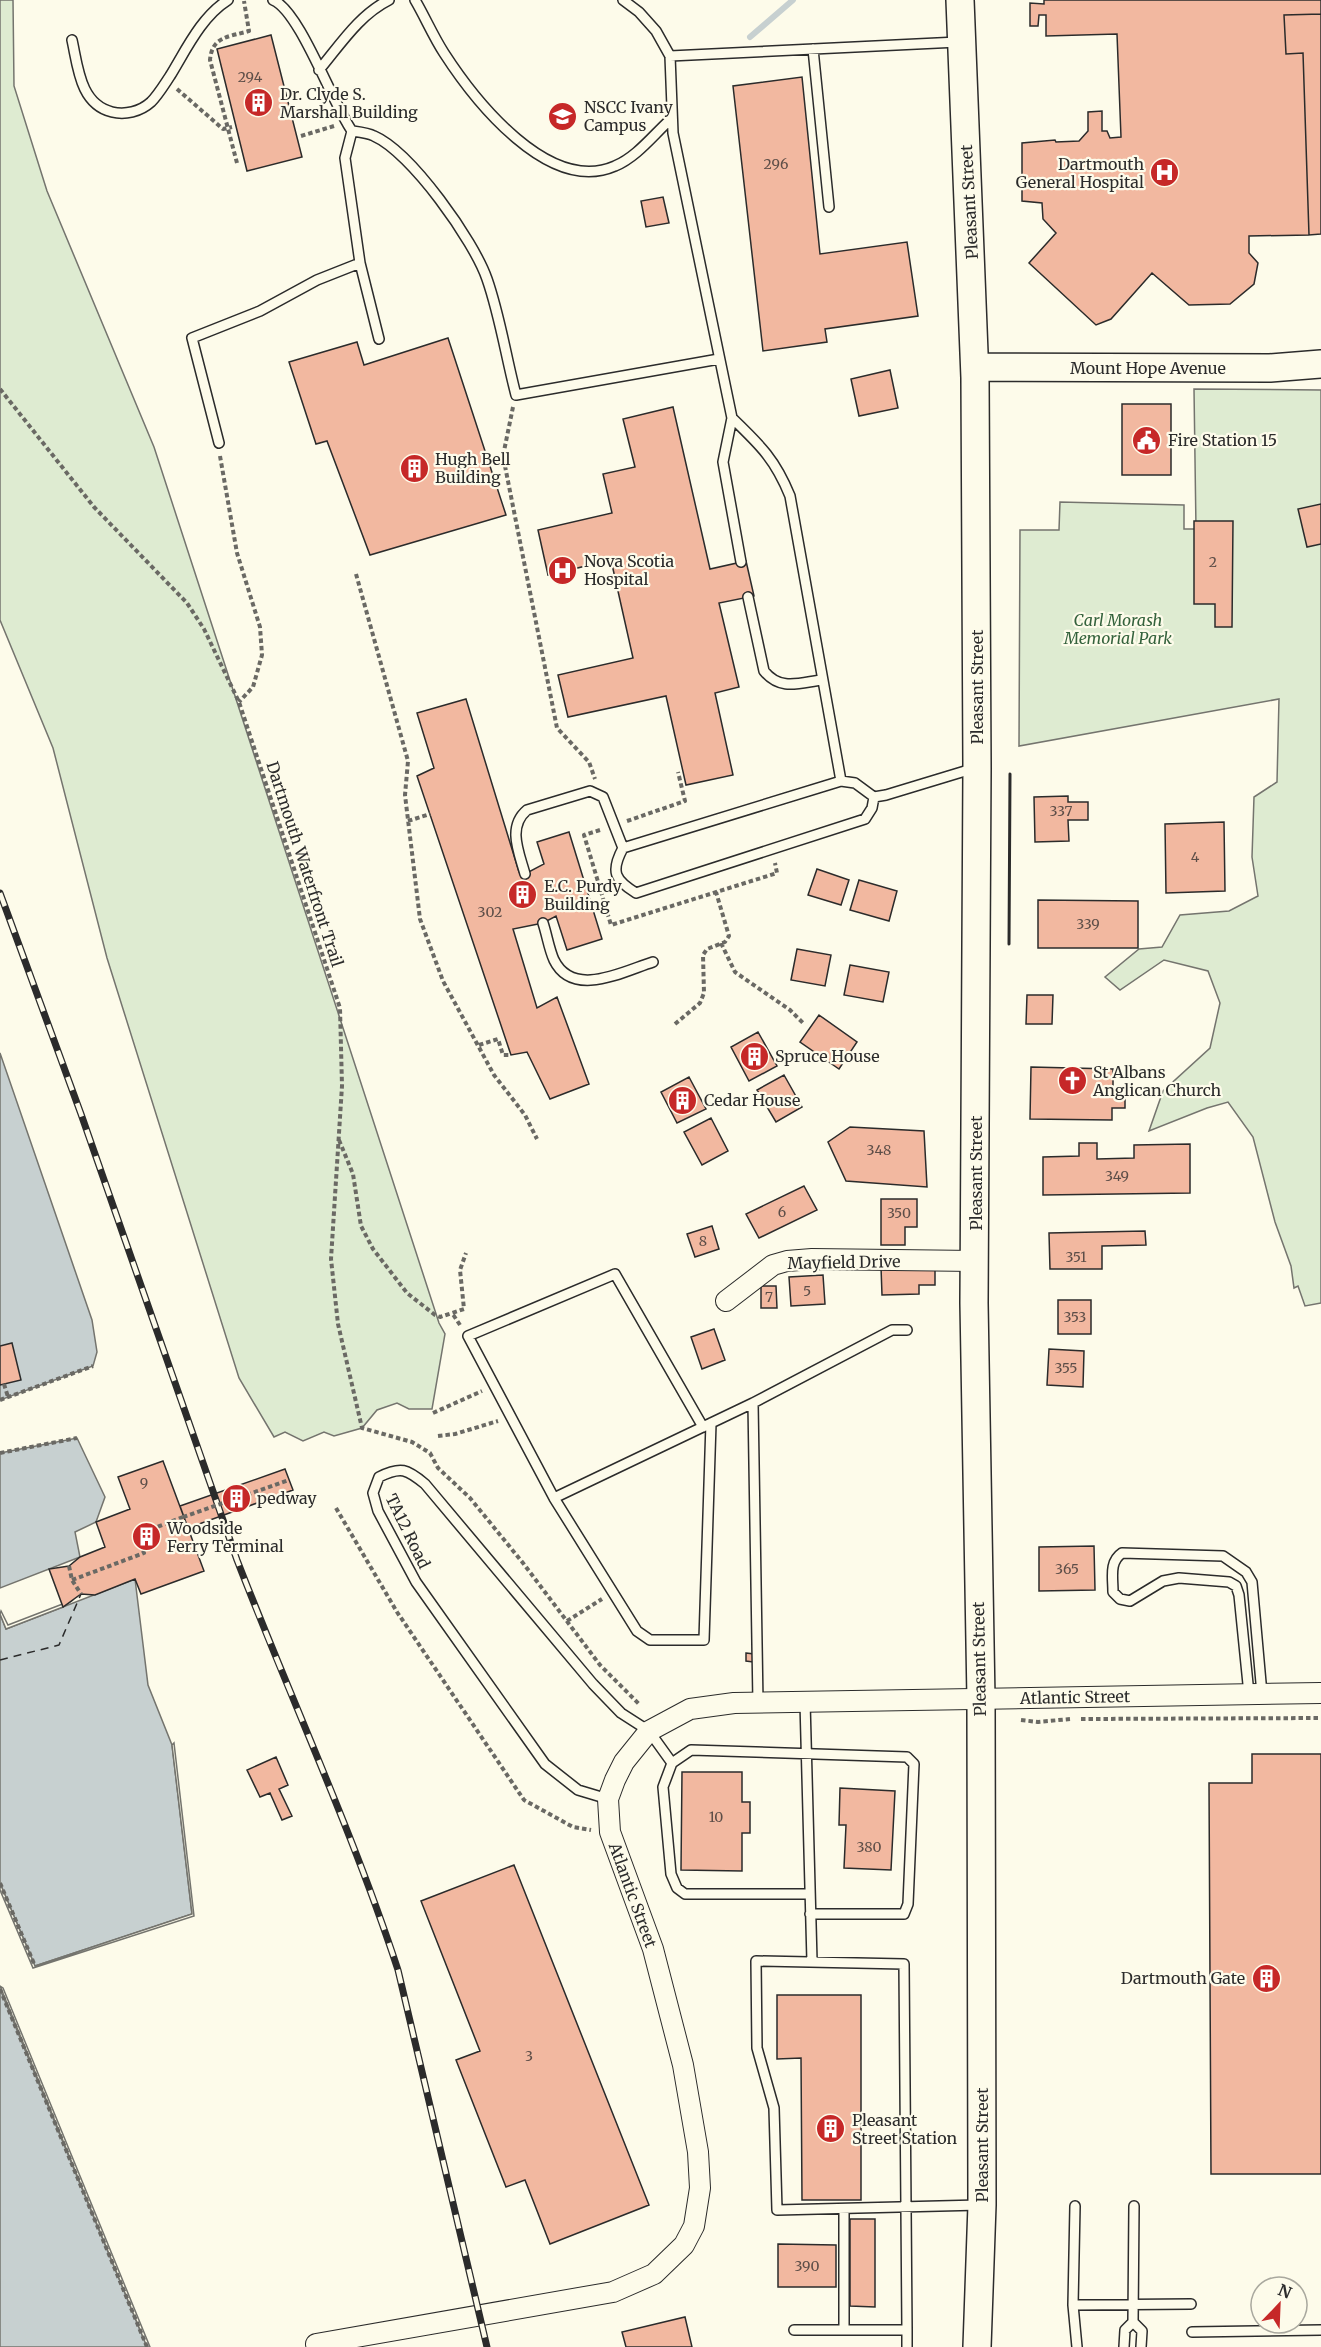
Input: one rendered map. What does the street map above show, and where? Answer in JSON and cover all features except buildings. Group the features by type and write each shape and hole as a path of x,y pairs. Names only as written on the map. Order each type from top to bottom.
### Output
{"main road":[{"name":"Pleasant Street","path":"960,0 975,367 977,768 975,1261 981,1699 982,2205 977,2347"},
{"name":"Mount Hope Avenue","path":"975,367 1270,368 1321,364"}],"street":[{"name":"Mayfield Drive","path":"726,1301 773,1265 787,1261 812,1259 975,1261"},
{"name":"Atlantic Street","path":"316,2344 613,2292 654,2274 684,2245 694,2226 700,2188 698,2152 685,2076 653,1949 610,1832 608,1799 624,1762 655,1728 690,1710 734,1703 1321,1693"}],"lane":[{"path":"72,40 81,81 91,100 102,109 120,114 135,111 150,103 167,81 204,22 216,7 228,0"},
{"path":"273,0 288,13 305,40 349,127 345,158 360,263 379,339"},
{"path":"319,70 359,22 377,6 389,0"},
{"path":"415,0 443,51 486,108 533,150 561,167 579,171 603,170 617,166 633,155 671,118"},
{"path":"623,0 639,12 656,31 670,56 671,118 732,418 723,462 741,562"},
{"path":"670,56 962,42"},
{"path":"813,49 830,207"},
{"path":"349,127 374,136 414,169 444,206 475,255 487,278 516,395 719,359"},
{"path":"219,442 192,338 260,311 317,280 360,263"},
{"path":"732,418 765,450 780,472 790,496 821,680 841,781"},
{"path":"748,597 764,671 771,680 782,685 821,680"},
{"path":"873,797 873,808 865,819 636,893 620,883 616,871 617,859 623,848 841,781 855,783 873,797 977,768"},
{"path":"525,874 517,847 515,827 519,817 527,810 590,791 603,797 623,848"},
{"path":"543,924 554,961 566,974 581,982 595,980 653,962"},
{"path":"615,1274 707,1425 704,1640 650,1640 637,1631 554,1498 468,1336 615,1274"},
{"path":"554,1498 753,1403 892,1330 907,1330"},
{"path":"753,1403 758,1703"},
{"name":"TA12 Road","path":"608,1799 578,1790 545,1764 422,1592 378,1511 373,1493 379,1477 393,1470 409,1471 425,1484 593,1684 621,1713 655,1728"},
{"path":"1122,1553 1223,1556 1246,1572 1252,1581 1255,1694 1236,1586 1229,1582 1179,1578 1162,1581 1130,1601 1120,1599 1113,1592 1113,1565 1116,1558 1122,1553"},
{"path":"805,1702 812,1961"},
{"path":"655,1728 672,1763"},
{"path":"810,1894 686,1894 677,1888 671,1874 663,1787 672,1763 691,1750 907,1757 914,1764 908,1904 904,1914 810,1914"},
{"path":"907,2347 907,2330 906,2208 904,1964 756,1961 756,2048 774,2108 777,2210 906,2208 982,2205"},
{"path":"1075,2206 1073,2305 1077,2347"},
{"path":"1134,2206 1133,2322 1142,2331 1142,2347"},
{"path":"844,2209 844,2330"},
{"path":"1073,2305 1191,2304"},
{"path":"1124,2347 1125,2330 1133,2322"},
{"path":"794,2330 907,2330"},
{"path":"1192,2332 1321,2330"}],"path":[{"path":"237,163 230,128 210,60 211,48 216,41 249,31 244,0"},
{"path":"167,81 223,129 230,128"},
{"path":"301,136 349,127"},
{"name":"Dartmouth Waterfront Trail","path":"0,389 94,507 187,603 204,629 239,702 340,1008 342,1086 331,1259 338,1324 362,1428 412,1442 430,1453 438,1468 470,1498 567,1621"},
{"path":"516,395 503,456 557,728 589,762 597,793"},
{"path":"219,442 237,553 260,627 262,655 253,687 239,702"},
{"path":"356,574 408,761 405,795 420,919 443,981 494,1075 525,1115 537,1139"},
{"path":"678,772 685,801 584,835 611,925 777,873 775,859 782,857"},
{"path":"408,821 430,814"},
{"path":"675,1024 700,1003 704,993 703,955 707,949 721,943 729,936 716,892"},
{"path":"721,943 735,972 804,1024"},
{"path":"479,1045 498,1039 503,1055 512,1055"},
{"path":"338,1139 353,1174 361,1226 373,1249 407,1293 435,1315 440,1317 465,1309 460,1270 466,1253"},
{"path":"452,1313 468,1336"},
{"path":"0,1400 93,1366"},
{"path":"4,1384 8,1397"},
{"path":"433,1413 494,1387"},
{"path":"438,1436 455,1434 511,1418"},
{"path":"0,1453 77,1438"},
{"path":"72,1580 144,1553 136,1535 289,1480"},
{"path":"336,1508 397,1612 524,1800 573,1827 610,1832"},
{"path":"69,1566 72,1580 81,1594"},
{"path":"613,1592 567,1621 600,1665 655,1728"},
{"path":"0,1883 35,1966"},
{"path":"0,1989 147,2347"}],"green space":[{"path":"0,0 13,0 14,86 47,191 154,447 439,1323 445,1334 432,1409 409,1409 397,1403 377,1410 362,1428 334,1436 324,1432 303,1441 285,1432 274,1437 239,1378 107,958 53,748 0,620"},
{"name":"Carl Morash Memorial Park","path":"1194,389 1321,390 1321,1303 1305,1306 1298,1286 1294,1288 1291,1266 1275,1222 1253,1137 1228,1102 1149,1131 1163,1091 1210,1048 1220,1003 1208,971 1164,960 1120,990 1105,977 1139,949 1162,947 1180,915 1229,911 1258,896 1252,857 1254,797 1277,782 1279,699 1019,746 1020,530 1059,530 1060,502 1184,505 1184,529 1196,529"}],"shaded area":[{"path":"0,1053 92,1320 97,1352 93,1366 0,1400"},
{"path":"77,1438 105,1497 96,1522 75,1532 80,1557 0,1588 0,1453"},
{"path":"135,1579 148,1685 172,1745 192,1914 35,1966 0,1883 0,1614 6,1629"},
{"path":"0,1989 147,2347 0,2347"}],"pier":[{"path":"73,1600 63,1607 6,1629 0,1614 1,1611 8,1625"},
{"path":"174,1743 194,1916 33,1968 0,1890 0,1883 35,1966 192,1914 172,1745"},
{"path":"0,1986 3,1988 150,2347 147,2347"}],"waterway":[{"path":"750,37 793,0"}],"ferry route":[{"path":"0,1660 59,1645 81,1594"}],"railway":[{"path":"0,893 81,1114 237,1560 341,1815 398,1970 487,2347"}],"wall":[{"path":"1009,944 1010,774"}],"place":[{"name":"Dr. Clyde S. Marshall Building","path":"259,103"},
{"name":"NSCC Ivany Campus","path":"563,116"},
{"name":"Dartmouth General Hospital","path":"1165,173"},
{"name":"Fire Station 15","path":"1147,440"},
{"name":"Hugh Bell Building","path":"414,468"},
{"name":"Nova Scotia Hospital","path":"563,570"},
{"name":"E.C. Purdy Building","path":"523,895"},
{"name":"Spruce House","path":"754,1056"},
{"name":"St Albans Anglican Church","path":"1072,1081"},
{"name":"Cedar House","path":"683,1100"},
{"name":"pedway","path":"236,1498"},
{"name":"Woodside Ferry Terminal","path":"146,1537"},
{"name":"Dartmouth Gate","path":"1266,1978"},
{"name":"Pleasant Street Station","path":"831,2129"}]}
